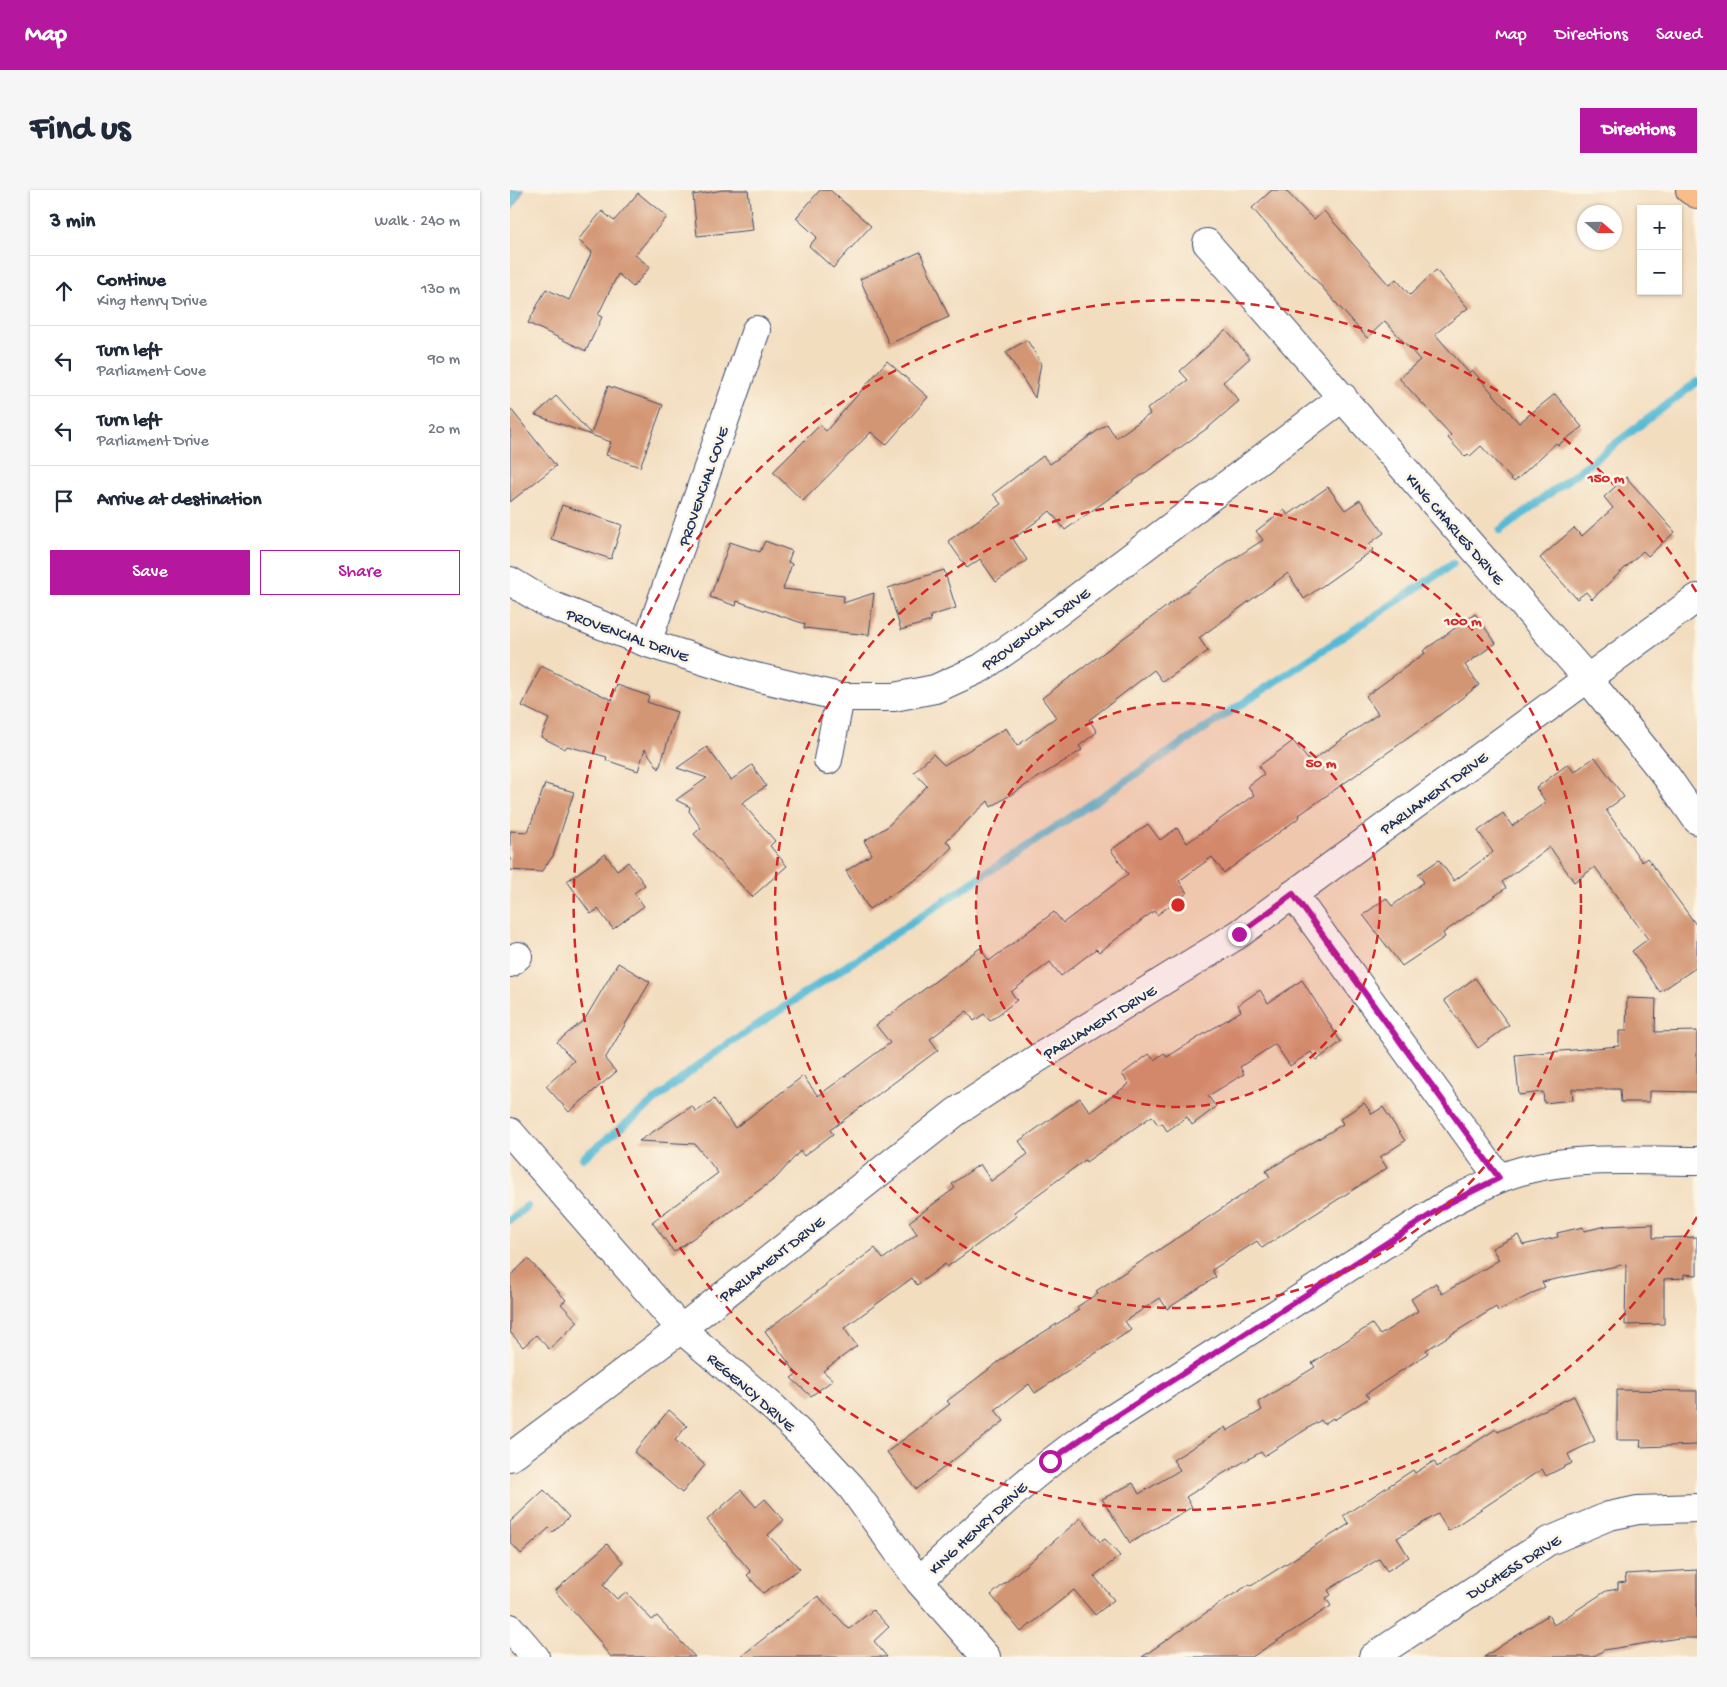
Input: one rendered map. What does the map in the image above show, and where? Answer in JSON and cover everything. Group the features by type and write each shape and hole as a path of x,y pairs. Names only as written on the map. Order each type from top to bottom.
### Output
{"main road":[{"path":"1690,190 1697,194"}],"street":[{"name":"KING CHARLES DRIVE","path":"1207,243 1588,680 1667,777 1697,820"},
{"name":"PROVENCIAL COVE","path":"647,643 756,330"},
{"name":"PROVENCIAL DRIVE","path":"510,581 548,604 647,643 752,676 840,697 894,697 935,689 981,668 1020,641 1343,398"},
{"name":"PARLIAMENT DRIVE","path":"510,1457 680,1329 956,1112 1038,1058 1239,934 1588,680 1697,598"},
{"path":"828,760 840,697"},
{"path":"1293,894 1499,1178"},
{"name":"REGENCY DRIVE","path":"510,1132 680,1329 774,1408 852,1488 919,1582 986,1657"},
{"name":"KING HENRY DRIVE","path":"919,1582 1008,1497 1050,1461 1087,1435 1449,1203 1499,1178 1530,1169 1594,1162 1697,1161"},
{"name":"DUCHESS DRIVE","path":"1372,1657 1547,1542 1609,1516 1638,1510 1697,1508"},
{"path":"510,1628 535,1657"}],"water":[{"path":"510,190 524,190 510,213"}],"building":[{"path":"723,190 748,190 753,230 697,236 693,195"},
{"path":"820,190 830,190 871,226 833,268 809,246 817,237 796,218"},
{"path":"1272,190 1285,190 1314,220 1324,211 1389,285 1396,279 1410,295 1436,270 1468,308 1435,334 1469,373 1472,370 1519,423 1555,394 1582,427 1558,445 1556,443 1514,482 1481,446 1470,456 1468,454 1465,457 1448,438 1451,435 1399,378 1420,360 1385,321 1367,338 1252,208"},
{"path":"638,193 667,217 635,255 650,267 633,287 618,274 598,315 602,317 586,351 528,323 546,289 569,300 592,252 578,240 602,211 614,221"},
{"path":"920,252 949,317 889,344 860,279"},
{"path":"1226,330 1250,358 1223,382 1239,401 1209,427 1065,530 1050,511 1013,539 1027,560 996,582 980,559 967,568 948,541 1001,504 993,494 1043,456 1050,464 1107,424 1116,438 1150,414 1147,409 1188,380 1180,371"},
{"path":"1027,340 1041,363 1035,398 1006,352"},
{"path":"887,361 928,397 886,445 871,432 803,501 773,472 820,425 826,431"},
{"path":"608,386 663,405 640,467 606,455 611,442 535,415 556,396 591,434"},
{"path":"510,408 556,466 510,502"},
{"path":"1626,477 1675,532 1648,556 1643,551 1592,599 1586,592 1577,599 1540,558 1574,528 1582,536 1613,508 1604,497"},
{"path":"1328,487 1345,510 1360,500 1384,533 1369,544 1373,550 1304,599 1288,573 1199,638 1208,651 1163,682 1154,670 1089,720 1097,732 1079,746 1082,750 991,807 988,801 946,841 952,847 929,871 869,909 846,871 872,854 864,841 887,827 927,786 914,772 933,754 944,765 1006,728 1017,746 1056,717 1042,698 1212,573 1263,540 1256,531 1284,510 1288,515"},
{"path":"562,505 622,525 611,559 551,539"},
{"path":"765,541 792,551 788,562 792,564 783,589 844,596 843,603 874,593 869,635 804,628 805,624 737,601 736,606 710,597 730,542 760,552"},
{"path":"944,570 956,608 930,616 931,621 901,630 888,588"},
{"path":"1475,614 1496,643 1465,665 1479,685 1428,724 1299,815 1300,817 1224,873 1212,857 1179,881 1187,893 1157,915 1154,911 1099,952 1096,949 1061,976 1050,962 1011,992 1017,1000 990,1021 984,1014 974,1021 967,1011 930,1039 938,1050 830,1130 833,1134 804,1156 800,1151 776,1178 674,1252 652,1222 718,1173 695,1144 639,1141 692,1106 696,1112 714,1099 735,1128 803,1076 818,1096 890,1043 876,1025 980,948 989,961 1054,912 1063,923 1128,874 1111,850 1148,824 1160,840 1177,828 1187,843 1254,795 1248,786 1264,774 1259,766 1293,741 1310,762 1378,714 1366,696 1425,653 1423,651"},
{"path":"541,666 612,700 617,685 649,696 647,702 677,712 659,769 645,749 638,771 606,760 607,757 567,746 565,749 541,737 549,719 522,706"},
{"path":"707,747 731,780 752,765 766,786 742,803 775,841 770,846 787,866 752,897 694,834 701,828 689,811 690,807 676,800 707,778 677,768"},
{"path":"1595,757 1624,797 1606,810 1642,862 1647,858 1697,926 1697,967 1660,992 1632,951 1648,939 1595,867 1574,882 1550,847 1502,882 1506,888 1443,933 1445,937 1402,966 1363,915 1386,898 1392,906 1424,882 1418,874 1439,860 1454,881 1493,852 1478,831 1503,813 1512,826 1546,802 1536,788 1568,764 1574,772"},
{"path":"545,784 574,792 553,856 541,872 510,870 510,831 528,832"},
{"path":"605,854 617,870 628,862 645,885 634,893 644,906 613,929 598,909 591,914 567,881"},
{"path":"618,963 650,982 605,1059 616,1072 569,1112 546,1086 574,1061 557,1042 585,1019"},
{"path":"1475,978 1509,1025 1478,1048 1444,1000"},
{"path":"1302,980 1341,1042 1317,1060 1311,1052 1290,1066 1275,1044 1240,1067 1244,1074 1208,1096 1216,1107 1192,1125 1187,1117 1167,1131 1162,1123 1158,1125 1152,1116 1086,1162 1085,1160 1014,1212 1017,1216 947,1267 945,1264 917,1285 912,1278 844,1328 857,1346 823,1371 833,1380 811,1396 791,1378 797,1374 765,1331 875,1248 883,1259 917,1234 909,1222 955,1188 952,1184 980,1164 991,1181 1028,1154 1019,1141 1080,1098 1090,1112 1129,1084 1122,1074 1149,1054 1154,1060 1164,1053 1167,1057 1241,1011 1238,1005 1260,990 1268,1003"},
{"path":"1627,998 1656,999 1655,1032 1697,1031 1697,1092 1649,1091 1649,1102 1621,1102 1620,1089 1572,1089 1573,1100 1544,1103 1543,1092 1519,1095 1515,1055 1619,1046 1619,1031 1626,1031"},
{"path":"1364,1103 1372,1114 1383,1107 1405,1141 1380,1157 1387,1168 1262,1248 1257,1241 1212,1270 1216,1277 1167,1309 1160,1298 1125,1321 1131,1330 1035,1393 1029,1384 995,1410 1004,1421 916,1489 887,1452 950,1404 947,1401 1009,1354 1079,1310 1077,1307 1098,1293 1096,1291 1270,1177 1266,1171 1343,1124 1340,1119"},
{"path":"1653,1224 1653,1238 1697,1237 1697,1275 1684,1274 1684,1278 1664,1279 1664,1324 1625,1325 1626,1264 1542,1282 1545,1287 1498,1311 1496,1307 1426,1350 1428,1353 1366,1394 1369,1398 1334,1420 1333,1418 1324,1424 1321,1420 1264,1456 1261,1452 1186,1497 1192,1507 1130,1543 1102,1499 1133,1483 1139,1494 1180,1470 1173,1460 1225,1427 1227,1431 1262,1410 1258,1402 1315,1367 1312,1363 1372,1324 1380,1335 1418,1311 1411,1299 1436,1283 1442,1294 1499,1260 1492,1248 1518,1235 1523,1245 1558,1237 1557,1233 1583,1227 1584,1231 1606,1226"},
{"path":"528,1259 566,1300 561,1304 578,1322 549,1349 536,1335 523,1347 510,1332 510,1276"},
{"path":"1617,1390 1697,1391 1697,1445 1640,1447 1641,1440 1617,1440"},
{"path":"1574,1396 1595,1441 1568,1454 1572,1463 1546,1476 1542,1469 1448,1531 1438,1514 1397,1538 1409,1557 1387,1571 1379,1559 1328,1590 1331,1595 1326,1598 1331,1606 1252,1657 1142,1657 1223,1601 1250,1584 1251,1586 1349,1524 1343,1516 1413,1470 1415,1473 1434,1461 1437,1467 1496,1429 1498,1432"},
{"path":"669,1410 687,1426 675,1440 705,1465 682,1493 634,1452"},
{"path":"544,1490 569,1517 553,1532 549,1528 521,1554 510,1542 510,1522"},
{"path":"741,1490 756,1507 765,1499 784,1520 768,1535 800,1569 763,1593 747,1575 751,1572 707,1520"},
{"path":"1081,1518 1100,1542 1105,1539 1120,1556 1094,1576 1114,1600 1095,1615 1074,1590 1021,1632 991,1595"},
{"path":"607,1544 623,1562 603,1585 617,1599 626,1592 652,1620 657,1616 695,1657 611,1657 603,1645 555,1591"},
{"path":"1697,1570 1697,1638 1679,1638 1604,1650 1593,1657 1484,1657 1548,1615 1554,1625 1606,1591 1618,1589 1618,1583 1626,1582 1625,1574"},
{"path":"818,1596 849,1629 873,1610 889,1627 874,1641 887,1657 740,1657"}],"waterway":[{"path":"1500,531 1697,382"},
{"path":"583,1158 709,1057 1453,564"},
{"path":"510,1220 527,1206"}],"route":[{"path":"1050,1461 1087,1435 1449,1203 1499,1178 1293,894 1239,934"}]}
